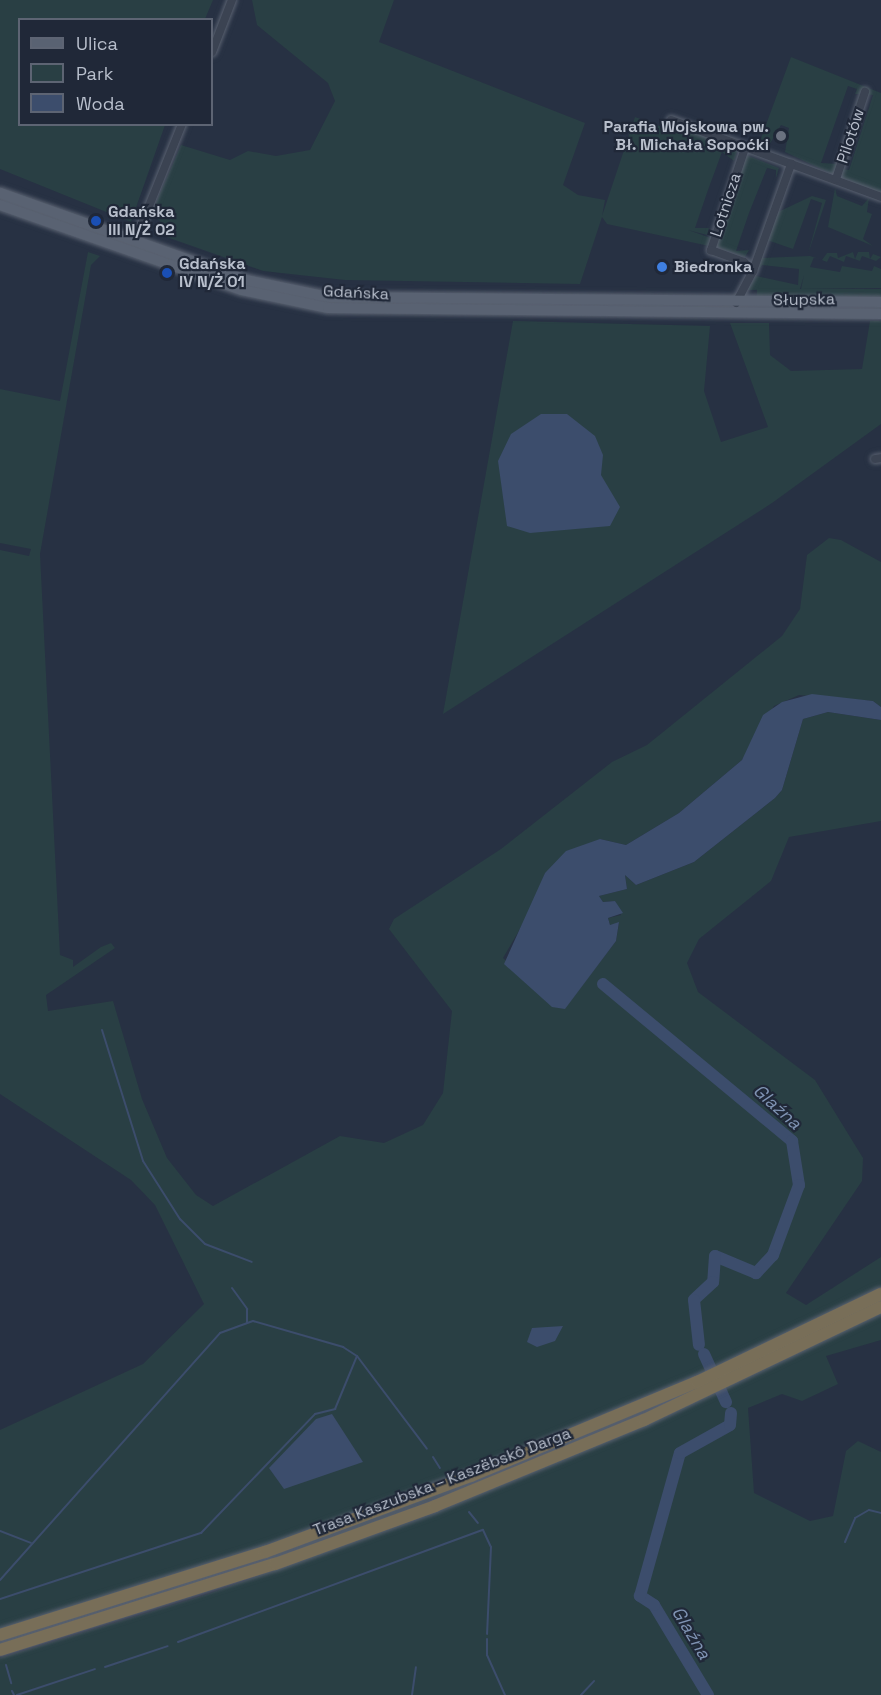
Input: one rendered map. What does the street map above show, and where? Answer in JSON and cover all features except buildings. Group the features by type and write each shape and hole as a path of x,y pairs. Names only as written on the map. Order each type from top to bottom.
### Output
{"highway":[{"name":"Trasa Kaszubska – Kaszëbskô Darga","path":"735,1371 881,1294"},
{"name":"Trasa Kaszubska – Kaszëbskô Darga","path":"0,1650 334,1543 538,1464 735,1371 881,1307"},
{"name":"Trasa Kaszubska – Kaszëbskô Darga","path":"0,1635 378,1512 699,1388"}],"main road":[{"name":"Gdańska","path":"0,193 254,282 329,297 723,304"},
{"name":"Gdańska","path":"0,205 284,301 362,310 727,315"},
{"name":"Słupska","path":"723,304 881,302"},
{"name":"Słupska","path":"727,315 881,314"}],"street":[{"path":"213,49 232,0"},
{"name":"Pilotów","path":"836,180 865,92"},
{"name":"Pilotów","path":"671,120 881,197"},
{"path":"135,241 181,126"},
{"name":"Lotnicza","path":"745,148 711,250 744,262 752,274"},
{"path":"735,304 752,274 790,164"}],"green space":[{"path":"0,0 213,0 205,18 18,18 18,126 165,126 131,222 0,169"},
{"path":"252,0 394,0 379,42 585,123 563,185 578,195 605,200 602,216 635,117 668,129 670,123 738,149 734,161 722,152 708,190 695,228 709,228 707,235 688,230 711,238 709,246 607,224 602,217 580,284 345,280 263,271 158,234 160,221 151,214 181,145 230,160 248,151 276,156 310,150 335,101 328,83 257,25"},
{"path":"791,57 881,93 881,194 841,177 843,169 849,170 873,95 855,94 857,89 848,86 821,163 838,164 834,175 785,152 789,128 781,125 765,152 757,149"},
{"path":"746,155 779,168 776,178 776,170 767,168 749,213 736,251 749,250 745,257 716,247"},
{"path":"835,188 837,196 862,206 869,198 867,212 872,214 863,239 873,246 828,227"},
{"path":"812,196 826,200 808,254 822,203 811,199 793,249 767,240 776,213"},
{"path":"88,252 100,256 91,265 40,554 60,955 73,960 73,967 101,947 111,943 115,948 46,995 48,1011 113,1001 142,1099 167,1158 196,1195 213,1206 340,1136 384,1143 423,1125 443,1093 452,1011 389,929 394,919 501,849 612,762 647,745 782,636 800,609 807,555 829,538 841,540 881,562 881,707 873,701 799,695 774,706 742,760 679,813 626,845 600,839 545,873 535,903 503,958 543,997 565,1008 616,941 619,923 610,925 608,918 621,915 615,901 603,902 599,896 627,889 625,875 636,885 694,862 775,798 782,790 803,719 828,712 881,720 881,821 789,837 771,881 699,939 687,963 698,992 815,1080 863,1158 862,1181 786,1293 806,1305 881,1257 881,1287 701,1375 457,1478 172,1578 0,1630 0,1430 143,1364 204,1304 155,1205 131,1180 0,1094 0,550 29,556 31,549 0,543 0,389 60,401"},
{"path":"853,252 855,259 858,252 869,252 870,259 862,256 860,261 846,256 844,262 830,256 827,262 821,260 827,253 837,253 838,258"},
{"path":"873,254 881,257 876,261 870,259"},
{"path":"814,257 810,267 840,272 842,266 872,271 874,266 881,269 881,288 801,289 804,275 800,289 747,290 756,276 798,285 799,269 762,265 759,270 761,258"},
{"path":"757,289 881,289 881,297 757,297"},
{"path":"513,321 710,326 704,391 721,442 768,427 730,323 769,323 770,355 791,371 862,369 870,321 881,321 881,424 772,503 443,714"},
{"path":"881,1313 881,1340 826,1356 838,1384 802,1401 782,1394 748,1408 754,1493 810,1521 833,1516 846,1451 858,1441 881,1452 881,1695 0,1695 0,1658 208,1594 437,1512 669,1413"},
{"path":"694,1389 553,1452 324,1542 0,1646 0,1641 292,1549"}],"water":[{"path":"541,414 567,414 595,436 603,455 601,475 620,507 610,526 530,533 507,526 498,461 511,434"},
{"path":"812,694 873,701 881,707 881,720 828,712 803,719 782,790 775,798 694,862 636,885 625,875 627,889 599,896 603,902 615,901 623,913 608,918 610,925 619,922 616,941 565,1009 552,1007 504,964 545,873 566,851 600,839 626,845 679,813 742,760 763,715 782,702"},
{"path":"563,1326 555,1341 537,1347 527,1342 532,1328"},
{"path":"332,1414 363,1462 284,1489 269,1468 316,1419"}],"waterway":[{"name":"Glaźna","path":"603,984 792,1141 799,1185 773,1255 756,1273 715,1256 713,1282 694,1300 699,1345"},
{"path":"102,1030 143,1161 180,1219 205,1244 252,1262"},
{"path":"232,1288 247,1309 247,1323"},
{"path":"0,1580 220,1333 253,1321 343,1347 357,1356 427,1449"},
{"name":"Glaźna","path":"704,1354 726,1402"},
{"path":"0,1599 201,1533 315,1414 335,1409 357,1356"},
{"name":"Glaźna","path":"708,1695 654,1605 640,1596 680,1453 730,1425 731,1413"},
{"path":"433,1457 440,1468"},
{"path":"845,1542 855,1518 869,1510 881,1513"},
{"path":"469,1512 478,1523"},
{"path":"483,1530 491,1547 487,1634"},
{"path":"178,1642 483,1530"},
{"path":"0,1531 31,1543"},
{"path":"487,1639 487,1655 505,1695"},
{"path":"105,1667 168,1646"},
{"path":"6,1665 11,1683"},
{"path":"412,1695 416,1667"},
{"path":"17,1695 95,1669"},
{"path":"581,1695 594,1681"},
{"path":"12,1691 14,1695"}],"place":[{"name":"Parafia Wojskowa pw. Bł. Michała Sopoćki","path":"781,136"},
{"name":"Gdańska III N/Ż 02","path":"96,221"},
{"name":"Biedronka","path":"662,267"},
{"name":"Gdańska IV N/Ż 01","path":"167,273"}]}
